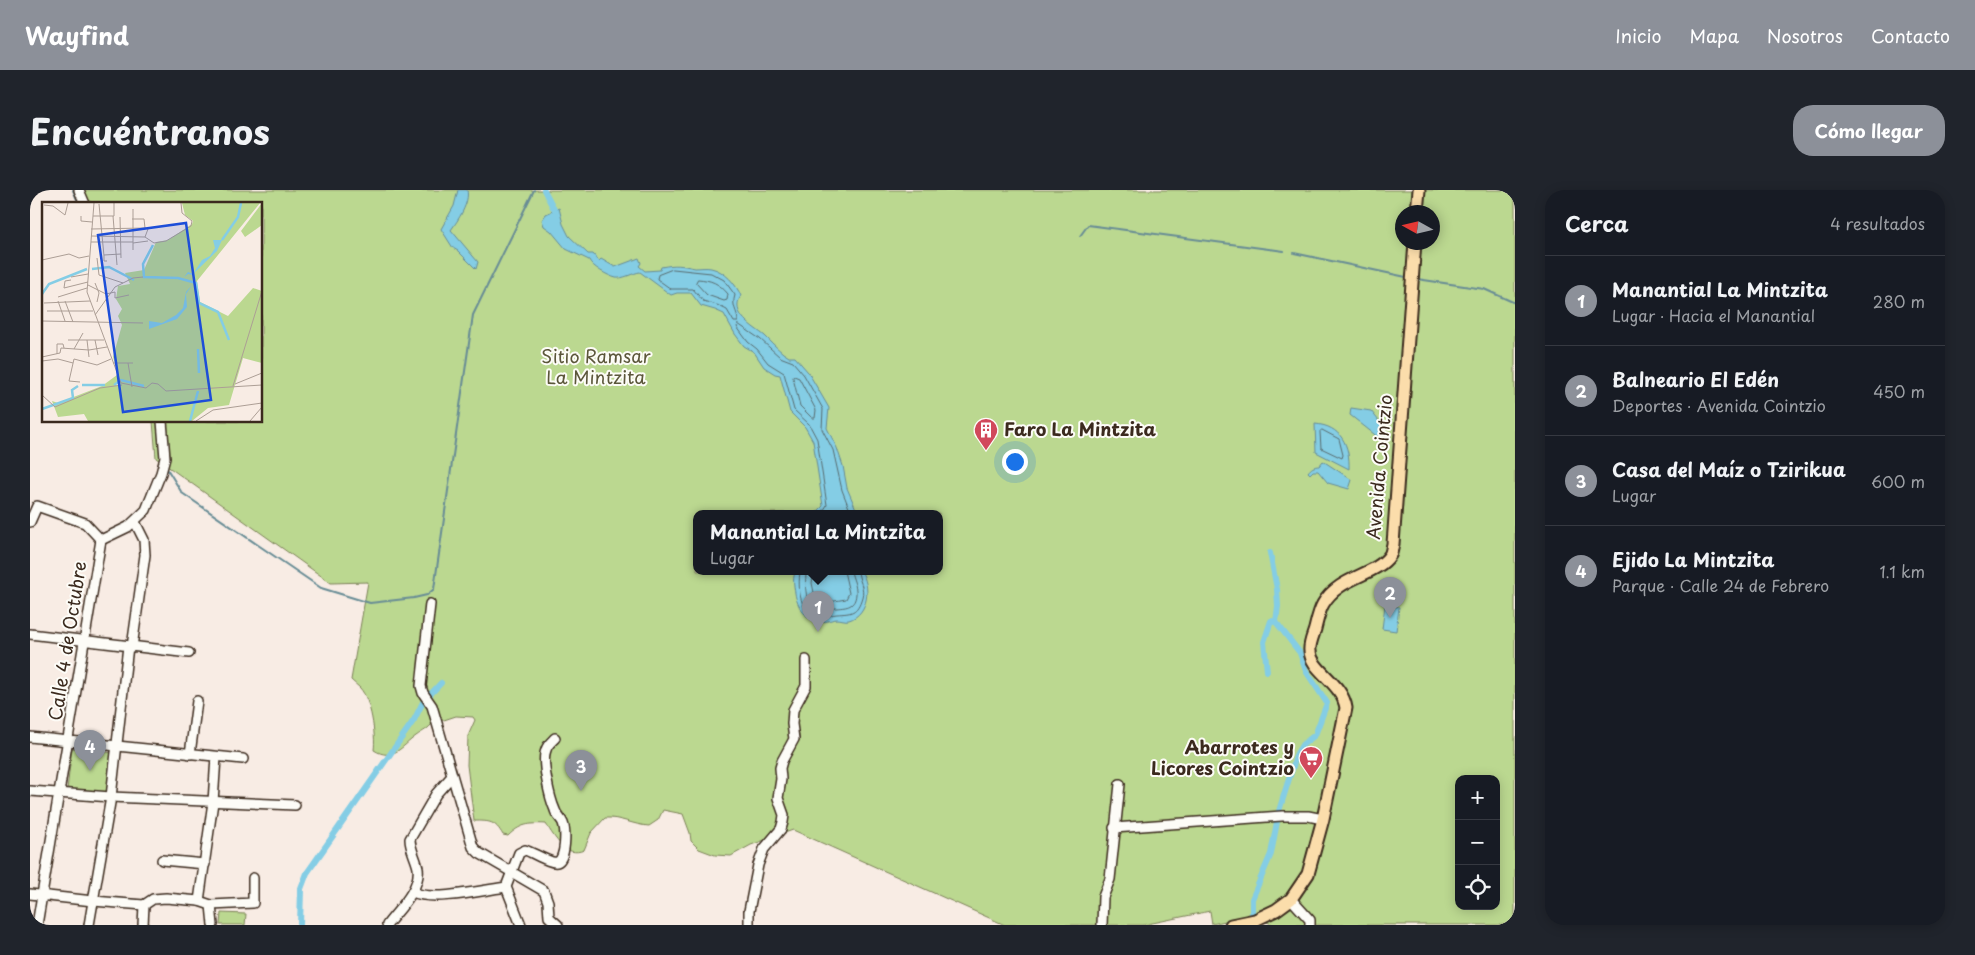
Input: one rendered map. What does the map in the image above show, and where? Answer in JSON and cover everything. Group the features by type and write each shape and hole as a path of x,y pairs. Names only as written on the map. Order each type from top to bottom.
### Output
{"main road":[{"path":"1418,205 1419,190"},
{"name":"Avenida Cointzio","path":"1231,925 1251,921 1276,910 1291,899 1308,874 1346,708 1338,688 1312,661 1311,641 1322,604 1334,589 1374,568 1390,555 1393,544 1414,250"}],"street":[{"path":"79,190 84,202"},
{"path":"30,522 37,506 85,523 101,540 134,522 146,510 164,462 162,422"},
{"path":"89,925 111,797 130,647 145,555 144,540 134,522"},
{"name":"Calle 4 de Octubre","path":"37,925 101,540"},
{"path":"430,604 421,686 432,706 473,847 479,853 544,891 548,902 549,917 558,925"},
{"path":"30,634 189,653"},
{"path":"749,925 749,911 758,865 764,849 781,829 784,822 784,815 778,798 780,768 794,739 793,710 806,686 806,660"},
{"path":"190,754 197,700"},
{"path":"30,737 243,759"},
{"path":"521,925 506,887 519,853 525,850 551,862 557,862 563,858 562,823 554,807 546,778 544,754 548,745 555,738"},
{"path":"200,901 213,802 216,756"},
{"path":"387,925 413,892 418,876 418,868 410,845 410,839 436,794 452,776"},
{"path":"1102,925 1103,897 1110,880 1120,784"},
{"path":"30,791 111,797 295,805"},
{"path":"1114,828 1279,816 1308,816 1322,819"},
{"path":"162,860 205,864"},
{"path":"30,894 144,905 154,899 166,898 200,901 211,905 254,903 253,878"},
{"path":"413,892 420,896 445,896 506,887"},
{"path":"1291,899 1310,920 1310,925"},
{"path":"143,925 144,905"},
{"path":"211,905 213,925"}],"green space":[{"name":"Sitio Ramsar La Mintzita","path":"74,190 1515,190 1515,925 1275,925 1248,916 1212,924 1210,911 1143,925 1005,925 793,830 751,845 731,856 715,855 699,849 691,841 683,814 663,810 658,820 649,826 605,818 591,833 584,850 578,852 566,849 546,824 525,825 508,836 503,835 495,824 474,821 467,765 468,736 475,720 473,717 456,716 434,721 402,748 392,753 381,753 374,750 370,709 364,693 351,680 368,582 331,583 156,458 153,422 262,422 262,202 81,202"},
{"path":"72,748 114,753 109,795 67,790"},
{"path":"221,913 246,914 245,925 220,925"}],"water":[{"path":"458,190 467,190 467,200 463,211 451,230 478,262 476,269 453,248 441,229 454,206"},
{"path":"559,208 563,224 569,236 588,254 593,254 599,261 601,259 615,267 639,258 641,263 639,266 645,271 660,270 661,267 675,265 709,268 721,272 729,279 741,296 738,303 740,314 783,353 789,357 795,357 808,372 829,408 827,428 837,448 847,488 856,510 819,510 823,506 813,441 805,427 790,412 780,375 764,367 754,352 744,346 724,314 701,306 691,293 671,295 640,272 622,278 616,278 605,273 589,260 566,249 551,231 544,226 542,220 546,214"},
{"path":"1351,408 1371,411 1383,426 1383,435 1379,438 1350,415"},
{"path":"1315,424 1331,428 1342,438 1348,452 1349,469 1316,452"},
{"path":"1323,461 1352,480 1349,489 1328,483 1318,471 1313,471 1310,474 1308,472 1319,466"},
{"path":"863,575 867,592 864,606 856,617 849,620 835,619 822,622 811,619 800,608 796,598 794,576"},
{"path":"1385,605 1399,607 1396,631 1382,629"}],"waterway":[{"path":"73,190 78,202"},
{"path":"166,467 182,493 321,588 370,603 427,595 434,589 473,315 534,190"},
{"path":"544,190 554,209"},
{"path":"1080,236 1088,225 1284,251"},
{"path":"1294,253 1406,277"},
{"path":"1417,279 1484,289 1515,303"},
{"path":"1270,553 1277,589 1278,606 1276,622"},
{"path":"1252,924 1252,899 1271,854 1279,811 1297,753 1302,745 1315,735 1327,703 1306,671 1300,653 1276,622 1271,621 1264,642 1267,671"},
{"path":"300,925 301,889 307,873 414,720 423,702 441,683"}],"place":[{"name":"Faro La Mintzita","path":"986,451"},
{"name":"Balneario El Edén","path":"1390,618"},
{"name":"Manantial La Mintzita","path":"818,632"},
{"name":"Ejido La Mintzita","path":"90,771"},
{"name":"Abarrotes y Licores Cointzio","path":"1311,779"},
{"name":"Casa del Maíz o Tzirikua","path":"581,791"}]}
